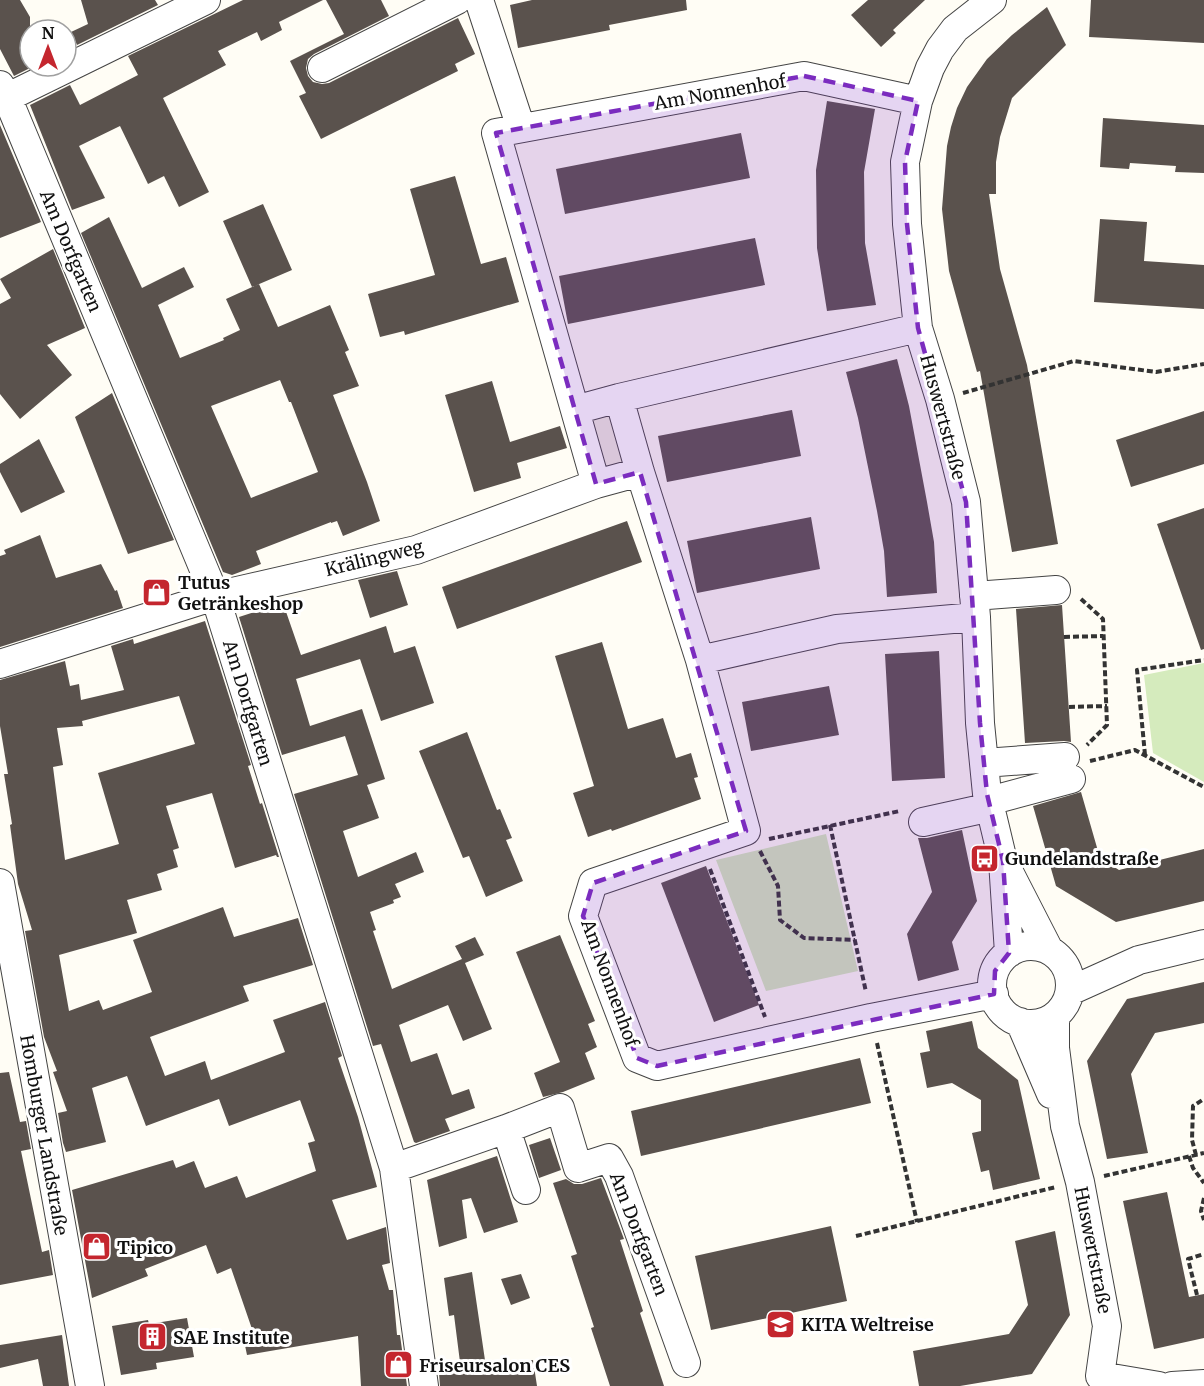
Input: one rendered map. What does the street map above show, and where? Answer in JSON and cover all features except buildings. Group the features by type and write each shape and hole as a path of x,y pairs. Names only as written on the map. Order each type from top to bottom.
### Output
{"street":[{"path":"2,94 206,0"},
{"path":"322,68 457,0"},
{"path":"479,0 521,128"},
{"name":"Huswertstraße","path":"992,0 955,29 930,68 918,101 905,162 907,224 918,328 940,399 966,502 975,606 980,723 990,804 1003,861 1009,953"},
{"name":"Am Nonnenhof","path":"596,484 496,133 804,76 918,101"},
{"name":"Am Dorfgarten","path":"2,94 215,596 394,1168 424,1386"},
{"path":"575,410 918,328"},
{"path":"619,398 752,836"},
{"name":"Krälingweg","path":"0,664 215,596 416,549 596,484 640,472"},
{"path":"700,660 837,628 1067,593"},
{"path":"984,763 1074,761"},
{"path":"916,816 990,804 1074,761"},
{"name":"Am Nonnenhof","path":"752,836 701,846 593,884 583,916 637,1058 657,1066 994,994"},
{"name":"Huswertstraße","path":"1003,861 1056,956"},
{"name":"Homburger Landstraße","path":"0,883 7,976 90,1386"},
{"path":"1070,991 1139,960 1204,944"},
{"path":"1056,956 1070,981 1070,991 1066,1001 1054,1016 1038,1023 1020,1022 1006,1014 998,1004 993,982 995,971 1009,953 1027,946 1038,946 1056,956 1139,960"},
{"name":"Huswertstraße","path":"1054,1016 1055,1048 1065,1126 1080,1182 1107,1326 1094,1381"},
{"name":"Huswertstraße","path":"1020,1022 1065,1126"},
{"name":"Am Dorfgarten","path":"394,1168 506,1129 560,1107 578,1168 609,1158 619,1176 686,1363"},
{"path":"506,1129 526,1190"},
{"path":"1094,1381 1159,1386"},
{"path":"1172,1386 1204,1384"}],"path":[{"path":"940,399 1074,361 1156,372 1204,364"},
{"path":"1067,593 1103,619 1107,705 1107,725 1074,761"},
{"path":"1064,638 1103,636"},
{"path":"1145,755 1137,670 1204,660"},
{"path":"1069,707 1107,705"},
{"path":"855,940 804,938 780,920 778,886 752,836 916,816"},
{"path":"701,846 774,1040"},
{"path":"1196,1155 1192,1140 1193,1106 1204,1099"},
{"path":"856,1236 1204,1153"},
{"path":"1190,1156 1193,1168 1204,1183"},
{"path":"1204,1198 1201,1211 1204,1220"},
{"path":"1197,1295 1188,1259 1204,1254"}],"highlighted area":[{"path":"804,76 918,101 905,162 907,224 918,328 966,502 980,723 987,794 1003,861 1009,953 995,971 994,994 657,1066 637,1058 583,916 593,883 746,831 640,472 596,484 496,133"}],"green space":[{"path":"1204,663 1204,782 1153,753 1144,675"},
{"path":"826,834 858,971 766,991 716,860"}],"shaded area":[{"path":"619,398 640,472 596,484 575,410"}],"place":[{"name":"Tutus Getränkeshop","path":"157,592"},
{"name":"Gundelandstraße","path":"984,858"},
{"name":"Tipico","path":"96,1247"},
{"name":"KITA Weltreise","path":"780,1324"},
{"name":"SAE Institute","path":"152,1337"},
{"name":"Friseursalon CES","path":"398,1365"}]}
